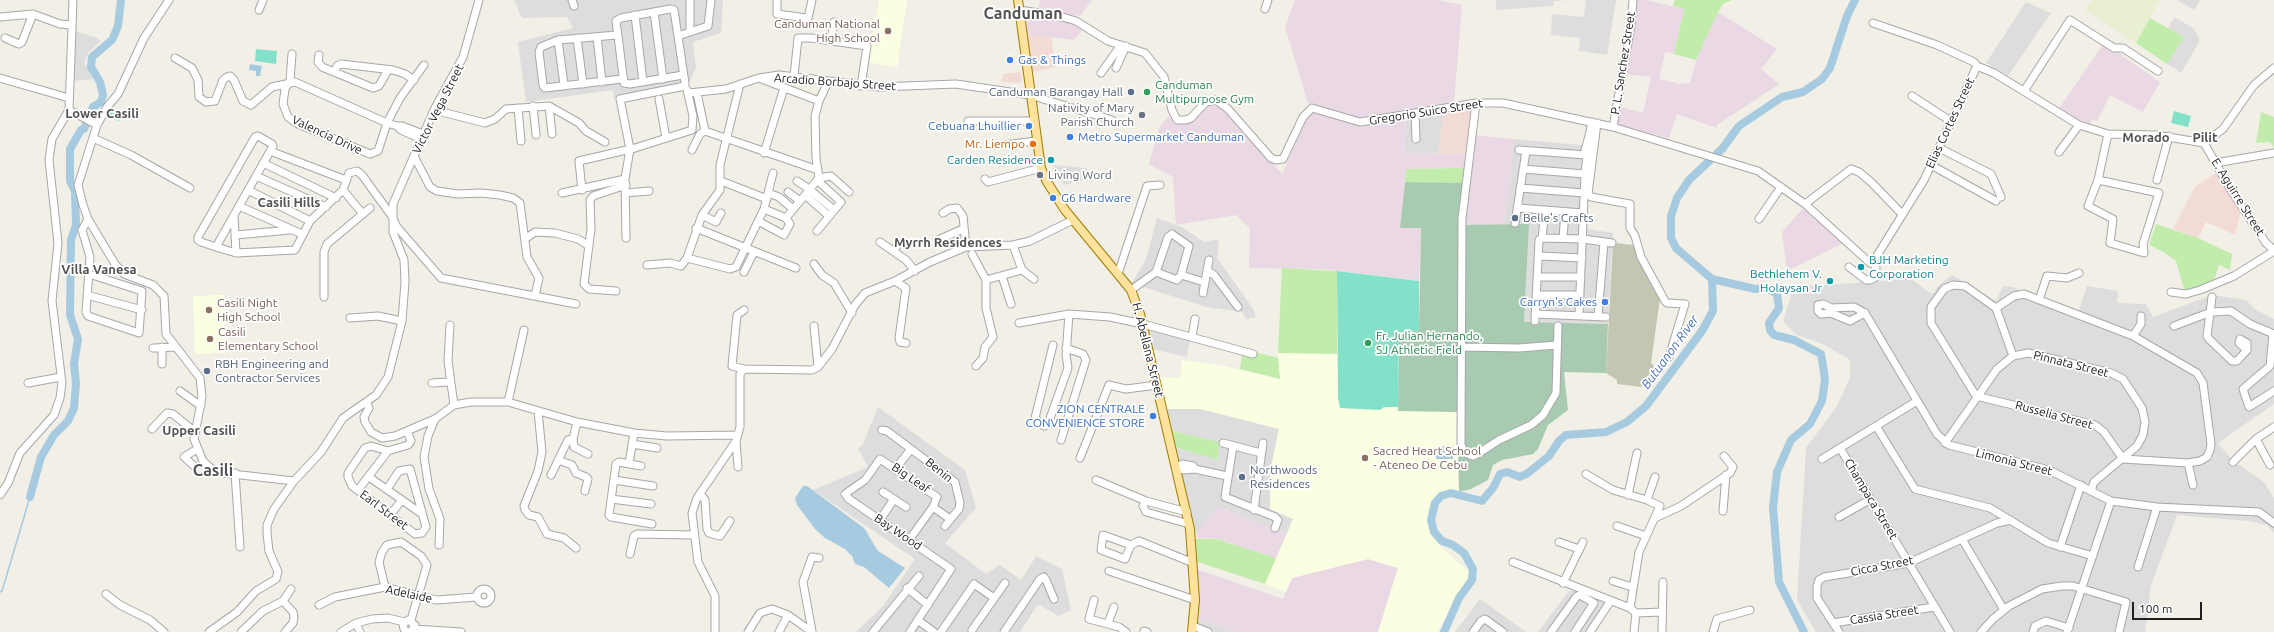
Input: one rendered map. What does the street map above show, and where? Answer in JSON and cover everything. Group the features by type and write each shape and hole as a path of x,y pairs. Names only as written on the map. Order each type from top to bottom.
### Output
{"main road":[{"name":"H. Abellana Street","path":"1018,0 1033,121 1041,168 1047,182 1073,220 1131,290 1143,324 1178,466 1189,524 1195,600 1193,629"}],"street":[{"path":"0,495 8,483 20,454 54,415 60,398 61,377 52,301 58,243 50,160 52,139 69,110 73,0"},
{"path":"169,0 144,38 118,94 95,123 93,138 78,185 88,220 105,248 124,274 153,285 164,296 166,334 200,378 202,397 195,432 197,449 203,461 212,469 224,473 235,473 294,481"},
{"path":"259,10 263,0"},
{"name":"Victor Vega Street","path":"392,215 393,204 422,136 434,110 463,57 479,0"},
{"path":"690,0 690,32"},
{"path":"678,36 708,26 711,0"},
{"path":"777,0 776,13 806,18 809,16 812,0"},
{"path":"1265,9 1268,0"},
{"name":"P. L. Sanchez Street","path":"1613,127 1631,25 1633,0"},
{"path":"582,190 579,161 630,149 693,128 689,93 684,81 674,10 670,9 617,20 617,35 622,79 626,85 663,79 684,81"},
{"name":"Gregorio Suico Street","path":"1019,10 1076,21 1108,41 1144,53 1162,73 1177,120 1186,120 1191,118 1206,102 1216,100 1228,109 1271,158 1276,160 1283,159 1303,117 1312,108 1360,122 1476,103 1502,103 1594,122 1729,161 1758,171 1781,187"},
{"path":"654,12 663,79"},
{"path":"0,17 33,14 60,24 72,25"},
{"path":"5,38 19,44 22,42 33,14"},
{"path":"635,16 643,82"},
{"path":"2024,91 2070,20 2114,48 2123,48 2158,71"},
{"path":"831,41 834,22"},
{"path":"1872,22 1937,44 1974,62 1977,66"},
{"path":"617,35 558,40 541,47 538,51 544,87 622,79"},
{"path":"597,37 602,82"},
{"path":"794,76 799,37 867,46 861,86"},
{"path":"577,38 583,84"},
{"path":"558,40 564,85"},
{"path":"1116,68 1123,46"},
{"path":"1101,72 1123,46"},
{"name":"Valencia Drive","path":"292,54 290,81 285,89 283,104 288,117 296,123 370,154 378,151 387,123"},
{"path":"319,55 320,65 376,88 388,70"},
{"path":"175,58 192,68 198,80 199,97 210,103 217,98 223,80 230,76 234,80 243,101 250,105 272,87 290,81 397,126 401,130 422,136"},
{"path":"334,72 337,66 341,64 393,70 405,74 414,80"},
{"path":"387,123 400,98 424,65"},
{"name":"Elias Cortes Street","path":"1873,262 1931,165 1977,66 1994,73 2079,125 2108,134 2169,136 2204,143"},
{"path":"2204,143 2223,129 2254,85 2274,68"},
{"name":"Arcadio Borbajo Street","path":"689,93 726,89 759,78 779,75 861,86 904,87 933,84 956,84 1030,95 1112,120"},
{"path":"0,78 69,98"},
{"path":"759,78 819,101"},
{"path":"626,238 625,182 630,149 620,99 684,81"},
{"path":"786,218 818,176 815,116 819,101 828,82"},
{"path":"647,265 670,263 681,266 687,258 696,228 702,215 720,190 720,165 728,138 740,84"},
{"path":"764,153 784,88"},
{"path":"697,93 705,132"},
{"path":"1912,96 1952,122"},
{"path":"659,99 666,138"},
{"path":"1476,103 1462,219 1461,444 1463,450 1473,456 1499,440 1531,425 1543,415 1556,392 1558,326"},
{"path":"533,106 536,135"},
{"path":"434,110 485,123 495,120 506,109 549,106 579,123 586,131 605,142"},
{"path":"549,106 552,134"},
{"path":"518,108 521,141"},
{"path":"69,110 95,123"},
{"path":"1415,113 1416,139"},
{"path":"968,121 1033,121"},
{"path":"1579,315 1585,174 1587,154 1590,152 1592,140 1589,136 1594,122"},
{"path":"1594,122 1588,194 1591,197 1630,204 1630,228 1635,236 1641,257 1665,301 1667,303 1685,304 1669,357"},
{"path":"2059,152 2079,125"},
{"path":"692,150 700,134 705,132 728,138 818,176 831,176 849,192"},
{"path":"2098,180 2159,193 2143,244 2144,253 2110,243 2113,219 2088,206 2098,180 2108,134"},
{"path":"216,247 270,151 272,144 258,136 255,136 198,240 216,247 236,253 295,250 310,221 343,190 349,173 357,171 362,174 392,215 398,227 441,278 576,304"},
{"path":"2157,180 2169,136"},
{"path":"93,138 131,155 190,188"},
{"path":"1004,146 1036,141"},
{"name":"E. Aguirre Street","path":"2204,143 2247,215 2266,244 2274,251"},
{"path":"1931,165 1999,199 1991,174 1939,148"},
{"path":"1515,223 1523,169 1523,150 1587,154"},
{"path":"270,151 346,180"},
{"path":"2215,162 2274,153"},
{"path":"414,156 430,187 438,191 458,194 481,193 500,195 513,198 520,202 528,262 538,278 535,296"},
{"path":"263,164 336,198"},
{"path":"985,180 988,182 1041,168"},
{"path":"1523,169 1585,174"},
{"path":"1805,204 1851,169 1859,172 1871,182 1902,214"},
{"path":"687,258 733,269 736,267 764,209 773,173"},
{"path":"256,176 326,206"},
{"path":"817,232 841,202 818,176"},
{"path":"721,181 768,196 779,197 793,209"},
{"path":"797,181 807,192 832,213"},
{"path":"562,193 625,182"},
{"path":"616,291 589,289 584,284 592,229 591,198 625,182"},
{"path":"1118,274 1147,186 1160,185"},
{"path":"1759,219 1781,187 1805,204 1870,263 1873,262 1876,268 1876,277 1866,280 1849,267"},
{"path":"1520,188 1584,193"},
{"path":"248,190 310,221"},
{"path":"343,190 362,213"},
{"path":"626,193 649,191"},
{"path":"788,192 800,201"},
{"path":"239,206 302,234"},
{"path":"324,297 324,252 327,244 362,213 370,208"},
{"path":"943,213 949,209 957,208 963,216 963,229 966,247"},
{"path":"1518,208 1583,213"},
{"path":"758,221 784,235 790,224 786,218 764,209"},
{"path":"1542,238 1583,239 1608,242 1602,316 1579,315 1535,317 1539,240 1542,238 1545,210"},
{"path":"1563,238 1564,212"},
{"path":"702,215 715,222 721,213"},
{"path":"234,214 236,253"},
{"path":"209,632 237,612 256,592 276,579 278,572 268,546 267,525 274,508 294,481 321,452 343,418 367,403 376,395 388,377 402,321 406,282 404,260 393,232 392,215"},
{"path":"88,220 82,230 82,236 90,257 86,312 90,318 137,334 140,331 142,291 89,274"},
{"path":"744,310 737,315 732,366 744,369 807,371 818,367 832,349 860,298 865,293 895,282 966,247 1013,245 1051,232 1073,220"},
{"path":"696,228 796,268"},
{"path":"236,235 292,229"},
{"path":"940,239 963,229"},
{"path":"525,239 535,232 555,233 578,239 589,246"},
{"path":"1131,290 1156,272 1168,237 1172,234 1189,246 1181,275 1177,280 1156,272"},
{"path":"880,242 906,260 915,271"},
{"path":"894,251 898,244"},
{"path":"1013,245 1022,270 1034,279"},
{"path":"2171,292 2186,294 2200,290 2234,276 2274,251"},
{"path":"744,272 754,252"},
{"path":"972,254 986,280 986,308 993,337 985,347 983,358 976,366"},
{"path":"1539,256 1582,258"},
{"path":"1203,293 1209,260"},
{"path":"814,264 822,275 834,283 852,313"},
{"path":"986,280 1022,270"},
{"path":"1208,271 1214,274 1238,307"},
{"path":"2039,300 2046,276 2065,278 2079,273"},
{"path":"1181,275 1204,282"},
{"path":"1002,276 1011,304"},
{"path":"1538,277 1581,277"},
{"path":"895,282 906,288 899,340 906,343"},
{"path":"1865,313 1850,321 1831,310 1854,306 1865,313 1937,434 1945,443 1997,369 2013,356 1996,308 1971,289 1957,284 1944,289 1930,313 1931,323 1974,394 1978,396"},
{"path":"1996,308 2019,294 2039,300 2133,336 2197,373 2203,383 2210,437 2210,450 2207,457 2200,461 2188,463 2123,459"},
{"path":"87,295 142,310"},
{"path":"1536,295 1580,295"},
{"path":"2212,297 2207,336 2232,361 2237,361 2247,350"},
{"path":"2174,326 2211,312 2231,311 2250,324 2273,334 2270,366 2244,387 2247,406 2251,406 2274,391"},
{"path":"1053,345 1035,418 1044,426 1048,424 1068,368 1066,348 1069,314"},
{"path":"1019,323 1069,314 1110,317 1143,324 1253,354"},
{"path":"350,318 378,316 402,321"},
{"path":"2133,336 2140,324 2141,316"},
{"path":"1192,337 1195,319"},
{"path":"450,325 448,361 454,405"},
{"path":"814,326 818,367"},
{"path":"508,402 524,330"},
{"path":"1461,347 1519,348 1557,345"},
{"path":"162,347 162,364"},
{"path":"153,348 176,347"},
{"path":"1061,440 1086,360 1083,354 1066,348"},
{"name":"Pinnata Street","path":"2013,356 2028,353 2111,373 2123,379 2142,408 2145,422 2141,440 2123,459 2094,482 2091,491"},
{"path":"738,467 737,438 740,374 744,369"},
{"path":"28,383 61,377"},
{"path":"432,383 450,382"},
{"path":"1080,458 1109,385 1129,389 1157,385"},
{"path":"180,391 201,406"},
{"name":"Russelia Street","path":"1978,396 2095,425 2104,432 2123,459"},
{"path":"1822,459 1917,401"},
{"path":"367,403 369,408 364,416 365,422 374,434 387,438 435,419 454,405 471,402 508,402 577,422 634,432 667,436 737,438"},
{"path":"538,411 542,452 538,471 524,506 524,510 529,515 538,517 547,534 564,538 576,548"},
{"path":"152,429 167,413 173,414 195,432"},
{"path":"435,419 428,436 424,457 429,489 440,519 439,545"},
{"path":"577,422 573,439 574,447 576,450 588,454"},
{"path":"1876,426 1915,489 1998,511 2044,541 2093,556"},
{"path":"2233,462 2256,439 2274,427"},
{"name":"Benin","path":"882,430 887,431 955,482 960,503 958,509 944,526"},
{"path":"358,490 388,451 410,443 411,441 407,431"},
{"path":"629,463 634,432"},
{"path":"715,632 717,609 715,596 698,562 692,513 694,504 700,494 737,438"},
{"path":"551,475 568,440 573,439"},
{"path":"2256,439 2270,465"},
{"path":"1223,443 1261,453"},
{"path":"1254,510 1263,443"},
{"name":"Limonia Street","path":"1945,443 1954,447 2049,470 2081,485 2111,502 2157,507 2259,512 2274,523"},
{"path":"632,444 657,448"},
{"name":"Earl Street","path":"388,451 368,446 348,473 352,486 415,534 422,533 424,530 422,514"},
{"path":"1233,446 1226,498 1276,518 1275,528"},
{"name":"Champaca Street","path":"1840,448 1950,632"},
{"path":"194,466 184,457 197,449"},
{"path":"896,468 911,449"},
{"path":"1628,495 1637,453"},
{"name":"Big Leaf","path":"845,494 865,480 878,456 936,496 937,500 933,508 909,540"},
{"path":"1655,518 1681,506 1732,470 1733,467 1724,456"},
{"path":"558,460 572,465 576,473 588,479 585,491"},
{"path":"641,466 619,462 616,464 610,517 652,524"},
{"path":"2188,463 2194,485"},
{"path":"1178,466 1182,464 1193,466 1195,469 1228,476"},
{"path":"387,489 399,471 410,469 422,514"},
{"path":"235,473 240,547"},
{"path":"1586,474 1613,490 1647,500 1660,506 1639,552 1632,587 1630,608"},
{"path":"1723,511 1726,475"},
{"path":"369,477 422,514"},
{"path":"1647,500 1655,477"},
{"path":"614,480 652,486"},
{"path":"1096,480 1146,501 1187,512"},
{"path":"2060,547 2081,485"},
{"path":"883,492 906,507"},
{"path":"700,494 705,500 707,528 710,533 720,536 730,521"},
{"name":"Bay Wood","path":"845,494 849,499 951,569 928,605"},
{"path":"611,499 650,504"},
{"path":"880,520 894,499"},
{"path":"1839,517 1871,499"},
{"path":"390,515 402,500"},
{"path":"1146,501 1143,506 1146,512 1189,524"},
{"path":"2033,632 2035,626 2046,621 2068,630 2111,502"},
{"path":"2138,567 2157,507"},
{"path":"933,508 950,519"},
{"path":"1998,511 1998,523"},
{"name":"Cicca Street","path":"1839,632 1817,598 1817,586 1819,580 1824,577 1909,563 1998,523 2011,520"},
{"path":"1617,526 1646,536"},
{"path":"630,554 634,536 637,534 694,535"},
{"path":"1962,539 2004,610"},
{"path":"1131,545 1139,541 1191,562"},
{"path":"385,587 379,562 382,552 387,545 401,542 421,556 427,565 418,596 404,629 407,632"},
{"path":"1559,542 1579,549"},
{"path":"1563,583 1583,542"},
{"path":"812,632 803,582 812,557 819,558"},
{"path":"1513,562 1610,602 1630,608 1636,613 1662,612"},
{"path":"1109,571 1195,600"},
{"path":"878,631 907,588 919,576"},
{"path":"1004,632 1040,579 1044,577 1054,599"},
{"path":"1613,581 1632,587"},
{"path":"1662,632 1663,582"},
{"path":"941,632 974,584 994,598"},
{"path":"972,630 1005,584"},
{"path":"1981,632 2004,610 2042,589 2062,586 2083,589 2126,602 2119,632"},
{"name":"Adelaide","path":"319,605 335,597 385,587 436,600 477,597"},
{"path":"907,588 928,605 910,632"},
{"path":"241,632 263,611 282,601 291,589"},
{"path":"106,594 120,605 150,620 164,632"},
{"path":"1551,632 1577,596 1580,595 1594,603 1575,632"},
{"path":"1094,600 1089,619 1123,628 1126,632"},
{"path":"282,601 293,612 294,617 293,623 285,632"},
{"path":"1590,632 1610,602"},
{"path":"1108,624 1114,607"},
{"name":"Cassia Street","path":"1833,623 1934,607"},
{"path":"748,632 756,617 763,611 772,609 788,615 812,632"},
{"path":"1713,632 1717,619 1750,610"},
{"path":"1634,632 1636,613"},
{"path":"779,632 788,615"},
{"path":"341,632 356,623 383,618 408,621 415,625 413,631 461,632"},
{"path":"1473,632 1481,621 1485,619 1503,632"},
{"path":"918,621 934,632"},
{"path":"356,623 360,632"},
{"path":"800,623 802,632"},
{"path":"1193,629 1208,632"}],"shaded area":[{"path":"514,0 723,0 721,33 693,42 696,68 689,83 614,99 613,90 526,102 518,42 573,28 567,17 522,18"},
{"name":"Canduman National High School","path":"879,0 907,0 897,67 867,62"},
{"path":"1040,0 1092,0 1080,16 1038,10"},
{"path":"1295,0 1437,0 1462,5 1454,102 1374,115 1361,120 1345,117 1308,103 1285,27"},
{"path":"1496,0 1568,0 1554,1 1553,6 1496,10"},
{"path":"1586,0 1616,0 1607,55 1579,51 1580,38 1551,35 1552,14 1584,17"},
{"path":"1637,0 1646,0 1684,9 1674,54 1665,52 1659,79 1680,84 1690,83 1699,50 1718,12 1777,49 1761,69 1779,84 1717,125 1717,128 1677,114 1669,138 1615,124 1617,106 1643,113 1651,77 1624,74"},
{"path":"2092,0 2160,0 2136,43 2085,10"},
{"path":"2177,0 2200,0 2194,10"},
{"path":"2026,2 2051,13 2008,76 1986,63"},
{"path":"1025,14 1059,19 1078,24 1084,28 1074,40 1027,34"},
{"path":"2174,17 2193,28 2199,37 2199,42 2181,73 2167,64 2184,37 2168,28"},
{"path":"75,31 97,38 101,41 89,52 84,62 93,79 71,81"},
{"path":"1027,34 1051,36 1056,67 1032,72"},
{"path":"2104,43 2160,82 2143,112 2110,95 2097,121 2092,119 2089,126 2058,110"},
{"path":"1021,72 1022,83 1001,82 1003,74"},
{"path":"1211,104 1220,107 1282,174 1310,113 1314,111 1361,126 1406,119 1404,153 1465,154 1464,168 1406,169 1400,228 1421,228 1419,281 1320,269 1249,268 1250,228 1236,215 1176,225 1173,177 1149,164 1159,128 1168,116 1175,123 1185,124 1194,120"},
{"path":"1473,106 1465,154 1439,153 1443,112"},
{"path":"1443,112 1439,153 1404,153 1406,119"},
{"path":"1473,135 1514,139 1504,225 1464,225"},
{"path":"1514,139 1592,146 1588,181 1586,229 1613,233 1608,324 1524,322 1529,224 1504,225"},
{"path":"1054,165 1086,168 1096,177 1064,185"},
{"path":"2216,173 2241,212 2235,235 2206,222 2198,238 2173,229 2195,187"},
{"path":"1405,182 1468,183 1465,225 1529,224 1524,322 1608,324 1606,373 1564,372 1568,410 1548,425 1538,449 1533,454 1502,460 1493,465 1488,480 1471,489 1459,492 1457,412 1398,411 1399,332 1419,331 1421,228 1400,228"},
{"path":"1805,206 1843,243 1787,271 1782,232"},
{"path":"1157,218 1182,227 1204,242 1214,240 1219,241 1217,258 1254,310 1256,317 1246,319 1242,312 1206,307 1144,287 1134,292 1130,286 1146,259"},
{"path":"1613,243 1634,245 1660,298 1651,363 1658,370 1642,387 1617,384 1617,380 1606,373"},
{"name":"Sacred Heart School - Ateneo De Cebu","path":"1337,271 1419,281 1399,332 1398,411 1457,412 1459,492 1439,493 1434,500 1430,525 1431,533 1442,548 1469,572 1467,580 1437,632 1378,632 1398,568 1368,559 1292,578 1286,592 1265,584 1293,519 1270,509 1270,473 1279,429 1201,409 1167,409 1160,377 1180,378 1182,360 1218,365 1280,379 1278,353 1337,354"},
{"path":"1952,275 1996,301 2003,286 2012,287 2078,313 2087,286 2118,291 2117,303 2146,304 2153,317 2212,295 2246,300 2256,310 2274,319 2274,404 2218,443 2233,461 2264,482 2274,498 2274,533 2267,525 2248,521 2177,515 2151,585 2145,632 1816,632 1797,600 1806,448 1837,406 1850,378 1850,360 1821,343 1797,335 1783,321 1794,287 1911,279 1932,294 1940,284"},
{"path":"224,295 226,353 195,354 193,296"},
{"path":"1148,327 1190,338 1187,357 1153,349"},
{"path":"878,407 965,470 976,508 945,543 986,574 1000,565 1021,580 1036,556 1062,569 1071,610 1058,616 1038,604 1020,632 856,632 883,606 915,559 813,490 868,467 858,448 862,446"},
{"path":"1167,409 1201,409 1279,429 1270,473 1293,519 1287,534 1218,507 1197,533 1193,531 1175,447 1218,460 1219,442 1172,431"},
{"path":"1218,507 1287,534 1276,558 1217,539 1198,538 1197,533"},
{"path":"1368,559 1398,568 1378,632 1235,632 1196,618 1196,569 1283,599 1292,578"},
{"path":"1569,591 1578,591 1606,604 1588,632 1538,632"},
{"path":"1480,599 1526,632 1455,632"},
{"path":"1196,618 1235,632 1194,632"}],"green space":[{"path":"1675,0 1732,0 1723,4 1718,12 1696,60 1674,54 1684,9 1673,6"},
{"path":"2150,18 2184,37 2167,64 2136,43"},
{"path":"256,49 277,51 276,64 255,61"},
{"path":"106,105 123,112 119,121 103,115"},
{"path":"2174,111 2191,116 2188,127 2171,123"},
{"path":"2261,112 2274,117 2274,147 2270,142 2256,143"},
{"path":"1464,168 1463,183 1405,182 1406,169"},
{"path":"2156,224 2198,238 2232,254 2230,270 2219,265 2213,284 2185,292 2176,261 2162,251 2149,245"},
{"path":"1282,268 1337,271 1337,354 1278,353"},
{"name":"Fr. Julian Hernando, SJ Athletic Field","path":"1337,271 1419,281 1419,331 1399,332 1398,407 1384,407 1380,410 1340,408 1338,398"},
{"path":"1243,349 1278,358 1280,379 1240,369"},
{"path":"1172,431 1219,442 1218,460 1175,447"},
{"path":"1195,539 1216,539 1276,558 1265,584 1195,561"}],"water":[{"path":"250,64 262,66 260,76 256,76 256,71 249,70"},
{"path":"1453,446 1453,459 1436,459 1435,447"},
{"path":"803,486 807,486 864,528 878,551 905,568 889,588 864,567 855,564 852,556 845,549 825,538 815,529 797,505 795,498"}],"waterway":[{"path":"30,497 41,457 54,435 68,421 74,408 76,383 74,364 78,339 70,315 71,240 76,225 75,191 70,181 70,149 81,130 84,129 93,107 101,102 103,95 100,82 91,67 92,57 112,40 118,26 121,0"},
{"name":"Butuanon River","path":"1444,632 1459,598 1472,580 1473,569 1464,553 1453,545 1442,541 1434,532 1431,520 1435,503 1441,496 1451,493 1482,501 1493,488 1500,474 1507,472 1520,477 1528,473 1549,456 1559,441 1566,435 1606,432 1627,422 1646,406 1702,331 1713,311 1712,279 1676,248 1671,238 1671,216 1677,198 1689,180 1722,149 1739,126 1782,97 1803,92 1822,79 1830,68 1847,16 1855,0"},
{"path":"1712,279 1755,289 1767,288 1777,294 1779,308 1769,323 1770,330 1774,335 1794,340 1821,354 1825,379 1822,401 1810,424 1791,440 1777,472 1773,507 1779,582 1804,632"},
{"path":"0,592 2,591 30,497"}],"place":[{"name":"Canduman National High School","path":"888,31"},
{"name":"Gas & Things","path":"1010,60"},
{"name":"Canduman Barangay Hall","path":"1131,92"},
{"name":"Canduman Multipurpose Gym","path":"1147,92"},
{"name":"Nativity of Mary Parish Church","path":"1142,115"},
{"name":"Cebuana Lhuillier","path":"1029,126"},
{"name":"Metro Supermarket Canduman","path":"1070,137"},
{"name":"Mr. Liempo","path":"1033,144"},
{"name":"Carden Residence","path":"1051,160"},
{"name":"Living Word","path":"1040,175"},
{"name":"G6 Hardware","path":"1053,198"},
{"name":"Belle's Crafts","path":"1515,218"},
{"name":"BJH Marketing Corporation","path":"1861,267"},
{"name":"Bethlehem V. Holaysan Jr","path":"1830,281"},
{"name":"Carryn's Cakes","path":"1605,302"},
{"name":"Casili Night High School","path":"209,310"},
{"name":"Casili Elementary School","path":"210,339"},
{"name":"Fr. Julian Hernando, SJ Athletic Field","path":"1368,343"},
{"name":"RBH Engineering and Contractor Services","path":"207,371"},
{"name":"ZION CENTRALE CONVENIENCE STORE","path":"1153,416"},
{"name":"Sacred Heart School - Ateneo De Cebu","path":"1365,458"},
{"name":"Northwoods Residences","path":"1242,477"}],"district":[{"name":"Canduman","path":"1023,14"},
{"name":"Lower Casili","path":"102,114"},
{"name":"Morado","path":"2146,138"},
{"name":"Pilit","path":"2205,138"},
{"name":"Casili Hills","path":"289,203"},
{"name":"Myrrh Residences","path":"948,243"},
{"name":"Villa Vanesa","path":"99,270"},
{"name":"Upper Casili","path":"199,431"},
{"name":"Casili","path":"213,471"}]}
